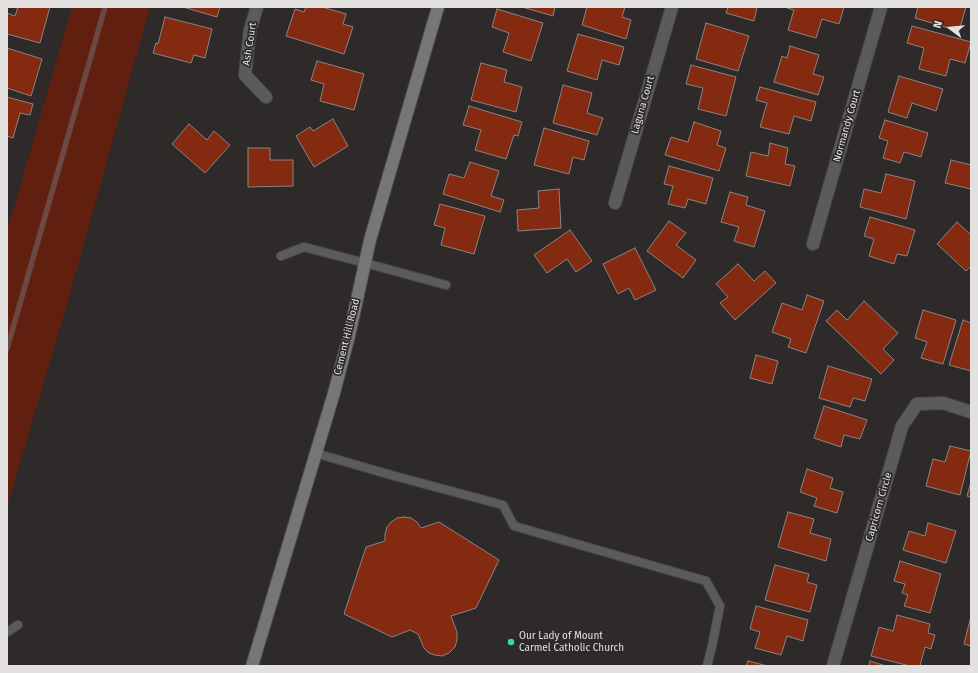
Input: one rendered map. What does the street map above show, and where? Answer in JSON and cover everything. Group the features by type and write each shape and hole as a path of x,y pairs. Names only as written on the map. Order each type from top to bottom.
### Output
{"street":[{"name":"Ash Court","path":"257,7 250,30 245,75 266,97"},
{"name":"Cement Hill Road","path":"252,666 334,393 349,336 370,240 438,7"},
{"name":"Laguna Court","path":"615,203 672,7"},
{"name":"Normandy Court","path":"813,244 881,7"},
{"name":"Capricorn Circle","path":"833,666 902,426 917,404 943,403 971,412"}],"lane":[{"path":"281,256 304,247 446,285"},
{"path":"315,453 503,505 514,526 706,581 720,606 712,646 706,666"},
{"path":"7,632 18,625"}],"shaded area":[{"path":"72,7 150,7 69,297 7,507 7,232"}],"building":[{"path":"18,7 50,7 40,43 7,34 7,13 15,16"},
{"path":"183,7 220,7 217,17"},
{"path":"306,7 322,7 346,14 343,24 353,27 344,54 286,36 295,9 304,12"},
{"path":"522,7 555,7 553,16"},
{"path":"587,7 625,7 622,17 631,20 626,39 582,25"},
{"path":"728,7 757,7 754,21 726,13"},
{"path":"844,7 839,24 822,19 816,38 788,30 794,10 787,8"},
{"path":"918,7 966,7 959,31 915,18"},
{"path":"497,9 543,23 531,61 503,52 509,33 492,27"},
{"path":"165,17 212,29 205,58 194,55 191,63 153,53 156,43 158,44"},
{"path":"706,23 749,36 738,71 696,59"},
{"path":"912,26 971,42 965,63 950,59 946,76 919,69 924,48 907,43"},
{"path":"578,34 624,47 619,65 602,60 597,80 567,71"},
{"path":"790,46 819,55 813,74 824,77 818,95 774,82 782,56 787,58"},
{"path":"7,48 42,59 31,96 7,88"},
{"path":"317,61 364,74 354,110 320,101 324,84 311,80"},
{"path":"481,63 507,70 504,82 522,87 516,112 471,100"},
{"path":"691,65 736,77 726,116 698,109 703,88 686,84"},
{"path":"899,76 943,89 936,111 912,103 907,118 888,112"},
{"path":"563,85 592,93 587,113 603,118 597,135 553,123"},
{"path":"760,87 816,102 811,121 794,116 789,134 760,127 767,103 756,100"},
{"path":"7,97 33,104 30,115 20,113 13,138 7,136"},
{"path":"469,106 522,122 518,136 514,135 506,159 475,150 481,130 463,125"},
{"path":"333,119 348,146 314,167 296,136 310,127 313,131"},
{"path":"885,120 928,133 921,157 904,152 900,163 883,158 888,141 879,138"},
{"path":"694,122 721,131 717,145 726,148 719,171 665,155 671,137 688,142"},
{"path":"189,124 207,140 214,131 230,145 205,173 172,144"},
{"path":"544,128 589,141 584,160 573,157 569,174 534,165"},
{"path":"770,143 788,148 785,164 795,166 790,186 746,176 751,152 768,156"},
{"path":"248,148 270,148 270,160 293,160 293,186 248,187"},
{"path":"951,160 971,165 971,189 945,183"},
{"path":"470,162 499,171 491,196 504,200 500,212 443,194 449,174 464,178"},
{"path":"669,166 713,178 706,204 688,199 685,208 668,204 673,186 664,184"},
{"path":"886,174 915,181 906,219 860,207 864,189 881,193"},
{"path":"559,189 561,228 518,231 517,210 539,208 538,191"},
{"path":"730,192 748,197 746,205 765,211 754,247 734,241 739,227 721,222"},
{"path":"440,204 485,216 474,254 441,245 445,228 434,225"},
{"path":"870,217 915,230 907,256 897,254 894,264 869,256 874,239 864,236"},
{"path":"669,221 686,233 676,245 696,260 683,278 647,251"},
{"path":"957,222 971,235 971,266 966,271 937,244"},
{"path":"570,230 592,261 576,272 567,259 547,273 534,255"},
{"path":"635,248 656,290 635,300 629,288 618,294 603,264"},
{"path":"738,264 754,281 765,271 776,283 735,320 720,303 728,297 716,284"},
{"path":"807,295 824,301 806,353 788,347 791,339 772,332 782,303 802,310"},
{"path":"864,301 898,333 883,349 894,360 881,374 826,321 837,310 847,320"},
{"path":"923,310 956,320 943,364 921,358 927,342 915,338"},
{"path":"963,320 971,323 971,371 949,365"},
{"path":"756,355 778,361 772,384 750,378"},
{"path":"828,366 872,379 865,401 853,398 850,407 819,398"},
{"path":"824,406 867,420 860,439 844,435 841,447 814,438"},
{"path":"950,446 971,451 960,495 926,486 933,459 945,462"},
{"path":"807,469 833,478 830,488 843,492 837,513 814,506 817,498 800,492"},
{"path":"971,482 971,497 967,496"},
{"path":"788,512 814,519 810,533 831,539 826,561 778,547"},
{"path":"397,518 411,518 417,522 421,528 439,522 499,560 476,608 451,616 457,632 457,640 455,647 449,653 442,656 429,653 424,648 418,634 410,630 392,637 344,614 366,547 385,541 387,527"},
{"path":"928,523 956,531 946,563 903,550 909,531 925,536"},
{"path":"900,561 941,574 930,613 904,606 908,595 902,593 905,584 894,581"},
{"path":"775,565 809,574 807,582 817,585 810,612 765,600"},
{"path":"756,606 808,620 803,641 787,636 781,655 755,648 760,632 750,629"},
{"path":"897,615 930,624 928,633 935,635 931,649 925,647 920,666 910,666 871,656 879,627 893,631"},
{"path":"971,616 971,646 964,644"},
{"path":"748,661 768,666 746,666"},
{"path":"870,661 886,666 869,666"}],"waterway":[{"path":"7,349 105,7"}],"place":[{"name":"Our Lady of Mount Carmel Catholic Church","path":"511,642"}]}
